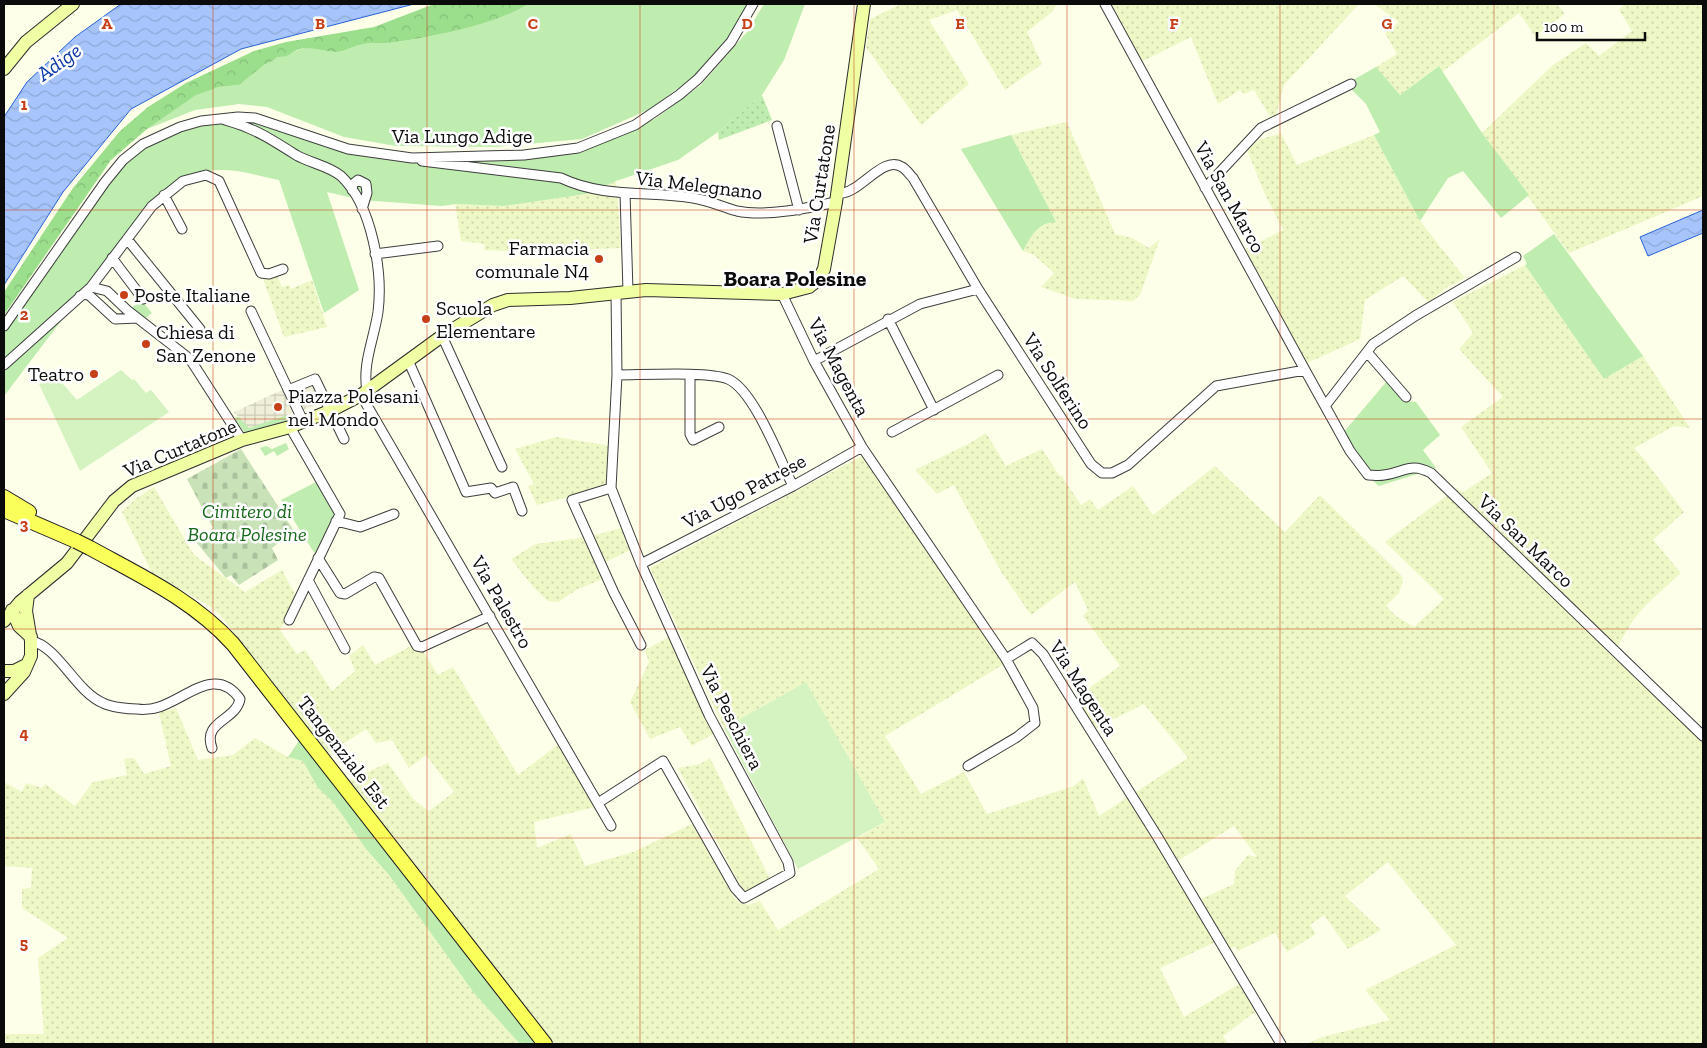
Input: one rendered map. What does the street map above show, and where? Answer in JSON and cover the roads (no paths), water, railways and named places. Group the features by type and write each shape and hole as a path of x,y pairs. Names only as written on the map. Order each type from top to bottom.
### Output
{"main road":[{"name":"Tangenziale Est","path":"6,506 42,518 71,538 176,595 211,620 233,644 545,1044"}],"street":[{"path":"4,69 26,42 73,4"},
{"name":"Via Lungo Adige","path":"4,326 105,182 123,160 142,144 180,127 220,118 255,118 348,150 412,158 552,152 578,148 635,125 657,112 698,79 731,42 753,4"},
{"name":"Via Curtatone","path":"4,621 12,610 28,595 67,563 122,493 132,486 242,440 290,427 329,411 364,393 478,312 508,300 570,298 622,292 678,290 782,294 809,287 822,274 828,255 864,4"},
{"name":"Via San Marco","path":"1105,4 1350,452 1368,474 1384,475 1402,469 1420,467 1431,473 1703,736"},
{"path":"1205,188 1261,128 1351,84"},
{"path":"220,118 247,126 274,139 297,155 340,176 352,190 362,209 367,220 380,280 378,313 365,378 364,393"},
{"path":"777,126 799,210"},
{"path":"412,158 426,163 560,178 576,185 625,194"},
{"name":"Via Solferino","path":"837,197 851,191 882,168 895,165 903,167 913,178 978,289 1091,464 1102,473 1112,473 1128,465 1216,386 1305,370"},
{"path":"4,366 67,311 91,287 152,206 183,181 206,175 219,181 261,273 269,274 282,269"},
{"path":"352,190 355,182 358,180 366,184 368,193 362,209"},
{"name":"Via Melegnano","path":"622,292 625,194 693,198 739,211 799,210 837,197"},
{"path":"164,195 182,229"},
{"path":"128,240 200,329"},
{"path":"375,254 438,246"},
{"path":"1325,406 1373,344 1415,316 1516,257"},
{"path":"112,258 143,300"},
{"path":"91,287 107,291 190,359 242,440"},
{"path":"814,362 888,319 920,304 978,289"},
{"name":"Via Peschiera","path":"598,803 664,761 734,888 744,898 790,873 788,862 708,715 641,564 611,488 622,292"},
{"path":"80,296 86,294 90,296 115,318 123,320 138,318"},
{"name":"Via Magenta","path":"782,294 814,362 862,447 1006,659 1032,643 1043,654 1158,836 1281,1044"},
{"path":"251,311 303,422"},
{"path":"888,319 934,410"},
{"path":"442,336 502,467"},
{"path":"1367,352 1406,397"},
{"path":"408,360 466,492 491,488 495,493 513,487 522,512"},
{"path":"617,375 720,377 734,383 744,391 793,486"},
{"path":"892,432 998,375"},
{"path":"690,376 690,434 693,440 719,427"},
{"path":"288,390 315,379 344,439"},
{"name":"Via Palestro","path":"364,393 611,826"},
{"path":"289,620 340,514 290,427"},
{"name":"Via Ugo Patrese","path":"641,564 793,486 862,447"},
{"path":"611,488 572,500 614,593 641,646"},
{"path":"336,522 360,527 394,514"},
{"path":"318,558 340,593 345,594 374,577 379,578 417,646 422,647 490,616"},
{"path":"308,580 345,649"},
{"path":"23,623 28,595"},
{"path":"4,694 24,672 28,663 31,639 23,623 12,610"},
{"path":"4,625 23,623"},
{"path":"31,639 44,646 73,679 104,704 137,709 158,708 210,683 223,684 230,688 240,699 240,702 235,711 215,724 210,733 212,748"},
{"path":"968,766 1017,737 1035,723 1032,708 1006,659"},
{"path":"4,671 14,671 28,663"}],"water":[{"name":"Adige","path":"121,4 414,4 241,49 131,109 63,192 4,285 4,117 27,82 75,37"},
{"path":"1703,210 1703,233 1648,256 1640,237"}],"place":[{"name":"Farmacia comunale N4","path":"599,259"},
{"name":"Poste Italiane","path":"124,295"},
{"name":"Scuola Elementare","path":"426,319"},
{"name":"Chiesa di San Zenone","path":"146,344"},
{"name":"Teatro","path":"94,374"},
{"name":"Piazza Polesani nel Mondo","path":"278,407"}],"district":[{"name":"Boara Polesine","path":"795,278"}],"park label":[{"name":"Cimitero di Boara Polesine","path":"247,522"}]}
